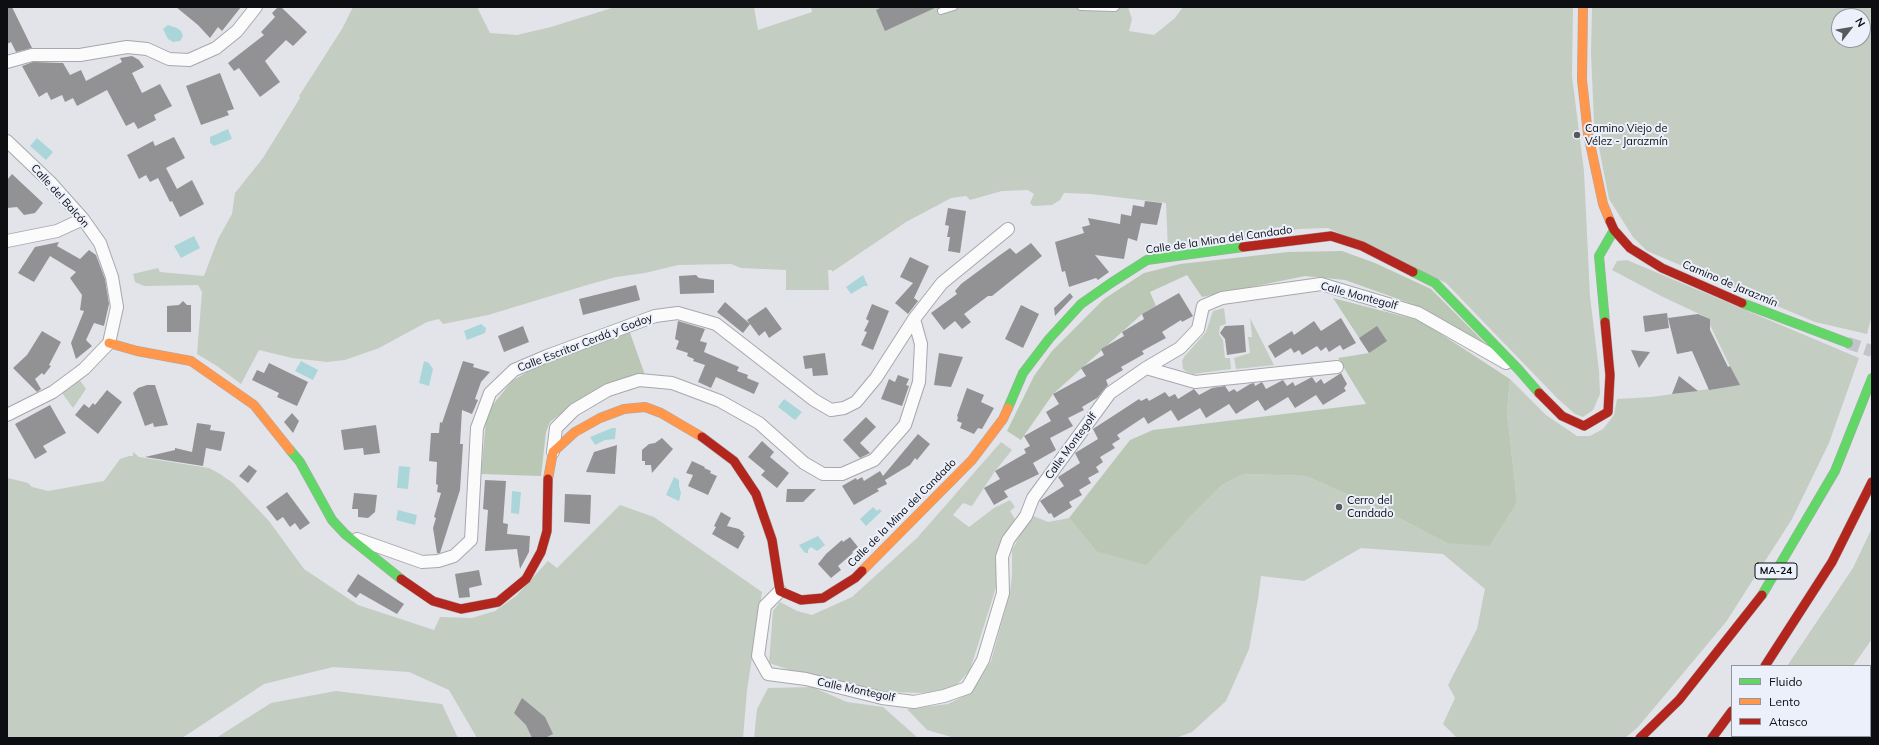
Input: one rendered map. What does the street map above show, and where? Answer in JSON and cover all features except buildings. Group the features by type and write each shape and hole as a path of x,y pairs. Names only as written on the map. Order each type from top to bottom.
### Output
{"main road":[{"name":"Camino de Jarazmín","path":"1583,7 1582,80 1588,134 1603,204 1614,230 1630,248 1662,268 1751,307 1848,343"},
{"name":"Calle de la Mina del Candado","path":"780,591 801,600 823,598 855,578 972,460 1003,419 1023,373 1049,339 1076,310 1111,283 1147,260 1331,236 1362,246 1435,283 1519,370 1546,402 1562,416 1584,426 1608,412 1610,375 1599,256 1614,230"},
{"path":"109,343 137,351 191,361 254,405 300,462 332,520 345,534 407,584 433,601 461,609 498,602 526,579 541,552 547,532 548,479 553,452 576,432 600,418 624,409 645,407 661,413 694,431 734,461 756,494 772,540 780,591"},
{"name":"MA-24","path":"1640,738 1679,700 1758,602 1835,471 1872,378"},
{"path":"1766,665 1832,562 1872,482"},
{"path":"1712,738 1731,712"}],"street":[{"path":"7,62 32,55 80,55 127,47 147,49 168,59 189,60 216,48 237,31 256,7"},
{"name":"Calle del Balcón","path":"7,141 50,182 83,219 100,243 112,277 117,307 109,343"},
{"path":"7,241 57,231 83,219"},
{"name":"Calle Escritor Cerdá y Godoy","path":"345,534 422,562 438,561 454,556 471,540 477,428 490,393 514,370 547,356 655,316 678,313 716,324 814,400 832,410 844,408 856,402 876,378 914,319 942,283 1008,229"},
{"name":"Calle Montegolf","path":"780,591 765,606 758,656 768,674 806,679 882,698 914,702 944,696 967,688 983,660 1004,593 1002,557 1008,540 1026,516 1033,498 1110,393 1146,368 1180,348 1198,329 1203,306 1222,298 1321,284 1418,313 1519,370"},
{"path":"553,452 556,428 574,410 608,390 640,380 672,383 720,400 758,423 804,463 823,474 842,474 874,460 905,425 920,382 921,344 914,319"},
{"path":"7,415 53,392 84,369 109,343"},
{"path":"1146,368 1195,382 1337,367"}],"lane":[{"path":"941,11 954,7"},
{"path":"1081,7 1116,7"}],"shaded area":[{"path":"353,7 477,7 490,33 517,35 551,27 615,7 754,7 758,30 812,12 811,7 1128,7 1132,19 1129,31 1154,35 1175,18 1183,7 1573,7 1572,76 1584,171 1590,296 1599,371 1600,394 1593,410 1583,417 1575,414 1558,399 1446,283 1328,228 1299,229 1239,241 1168,250 1166,203 1091,194 1064,193 1060,200 1052,205 1033,206 1030,203 1034,194 1028,190 1002,191 970,200 966,196 951,198 906,222 832,272 832,270 828,270 829,290 786,290 786,270 741,268 731,264 678,265 645,273 616,277 488,315 443,324 439,319 427,322 379,348 345,360 327,362 292,358 259,350 241,384 217,366 197,354 202,292 198,285 144,286 135,282 133,274 158,268 160,272 204,276 218,239 232,214 235,193 263,158 300,98 299,96 342,29"},
{"path":"1592,7 1872,7 1872,315 1867,334 1815,322 1647,251 1633,237 1609,199 1594,122 1591,53"},
{"path":"1627,260 1859,358 1829,443 1792,519 1726,622 1638,727 1625,738 1457,738 1443,724 1455,698 1448,685 1477,629 1485,589 1443,554 1361,548 1304,581 1261,576 1249,649 1226,701 1192,732 1176,738 955,738 927,730 907,709 948,704 972,692 991,661 1010,593 1012,550 1031,515 1048,522 1069,518 1096,551 1185,522 1222,485 1244,474 1306,476 1385,511 1447,543 1517,502 1507,412 1510,379 1546,415 1577,436 1590,436 1603,429 1614,415 1617,399 1651,397 1739,385 1710,325 1710,319 1661,296 1612,270 1617,261"},
{"path":"1224,308 1226,324 1220,326 1219,334 1223,340 1225,358 1230,358 1231,369 1193,374 1187,372 1183,369 1182,361 1184,357 1206,332 1213,311"},
{"path":"1250,318 1274,365 1236,369 1234,358 1250,353 1248,337 1252,337"},
{"path":"79,379 86,389 73,408 62,393"},
{"path":"1001,442 1012,450 995,471 972,506 963,503 953,515 969,527 994,508 1010,500 1015,507 1010,511 1015,519 1003,536 999,556 998,581 970,670 955,687 925,693 886,692 802,674 769,663 773,611 780,602 797,611 812,615 852,597 917,538"},
{"path":"133,452 139,457 209,468 220,474 233,483 269,521 304,569 358,605 434,630 440,617 472,618 495,611 516,596 548,561 557,568 620,505 654,517 762,592 747,690 743,738 477,738 449,690 409,672 333,667 264,684 182,738 7,738 7,479 28,483 32,487 48,491 104,481 120,459 133,456"},
{"path":"1872,528 1872,639 1854,665 1788,665 1853,568"},
{"path":"812,687 847,702 883,707 918,738 754,738 757,709 768,688"},
{"path":"336,691 442,704 458,738 216,738 271,703"},
{"path":"1836,737 1837,738 1737,738"}],"green space":[{"path":"1342,251 1375,263 1431,289 1493,351 1415,305 1345,280 1305,276 1202,297 1187,275 1150,292 1156,306 1142,314 1053,394 1021,440 1007,431 1034,376 1052,351 1104,299 1144,273 1180,264 1288,252"},
{"path":"1333,298 1421,321 1510,379 1507,412 1517,502 1489,546 1447,543 1385,511 1306,476 1244,474 1222,485 1185,522 1146,565 1096,551 1069,518 1130,440 1153,430 1366,404 1338,358 1369,353"},
{"path":"629,330 645,375 633,375 605,385 568,408 550,422 546,432 541,476 481,474 486,420 491,407 512,381 534,368"}],"water":[{"path":"168,25 181,31 183,36 180,41 173,42 168,39 163,29"},
{"path":"228,129 232,139 214,146 210,143 210,137"},
{"path":"37,138 53,152 46,160 30,146"},
{"path":"194,236 200,248 181,258 174,246"},
{"path":"863,275 868,286 864,286 851,294 846,287"},
{"path":"481,324 486,328 485,333 467,340 464,331"},
{"path":"301,361 318,370 313,380 295,371"},
{"path":"424,361 429,363 433,369 429,386 419,383"},
{"path":"784,399 802,412 795,420 778,407"},
{"path":"612,428 616,428 615,439 605,440 595,445 590,437"},
{"path":"399,466 410,467 408,489 397,488"},
{"path":"674,477 679,480 681,493 679,501 666,495"},
{"path":"512,491 521,492 519,514 511,513"},
{"path":"873,507 877,511 879,509 882,511 866,526 860,519"},
{"path":"398,510 417,515 415,525 396,520"},
{"path":"818,536 825,545 817,551 811,547 808,550 808,553 805,553 799,545"}],"tunnel":[{"path":"1848,343 1872,351"}],"traffic: fast":[{"path":"1605,322 1599,256 1614,230"},
{"path":"1008,408 1023,373 1049,339 1081,304 1111,283 1147,260 1243,247"},
{"path":"1413,272 1435,283 1519,370 1539,393"},
{"path":"1742,303 1848,343"},
{"path":"1762,595 1835,471 1872,378"},
{"path":"290,450 300,462 332,520 345,534 401,579"}],"traffic: slow":[{"path":"1583,7 1582,80 1588,134 1603,204 1610,221"},
{"path":"109,343 137,351 191,361 254,405 290,450"},
{"path":"548,479 553,452 575,432 600,418 624,409 645,407 661,413 702,437"},
{"path":"862,571 972,460 1003,419 1008,408"}],"traffic: jam":[{"path":"1610,221 1614,230 1630,248 1662,268 1742,303"},
{"path":"1243,247 1331,236 1362,246 1413,272"},
{"path":"1539,393 1562,416 1584,426 1608,412 1610,375 1605,322"},
{"path":"702,437 734,461 756,494 772,540 780,591 801,600 823,598 855,578 862,571"},
{"path":"401,579 433,601 461,609 498,602 526,579 541,552 547,531 548,479"},
{"path":"1766,665 1832,562 1872,482"},
{"path":"1640,738 1679,700 1762,595"},
{"path":"1712,738 1731,712"}],"place":[{"name":"Camino Viejo de Vélez - Jarazmín","path":"1577,135"},
{"name":"Cerro del Candado","path":"1339,507"}]}
